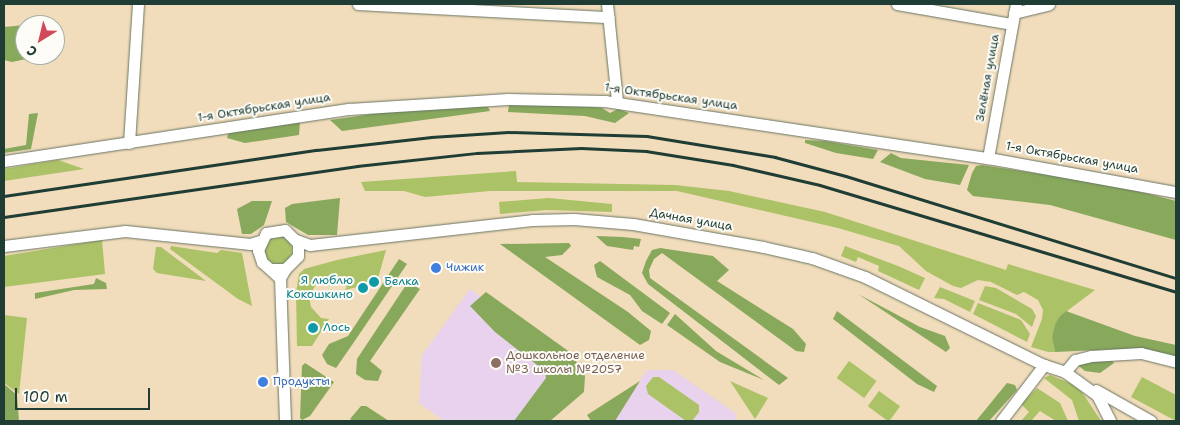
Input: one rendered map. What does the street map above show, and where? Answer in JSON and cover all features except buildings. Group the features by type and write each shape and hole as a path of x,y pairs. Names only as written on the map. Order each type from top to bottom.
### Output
{"street":[{"path":"130,143 138,4"},
{"path":"358,4 609,17"},
{"path":"607,4 617,101"},
{"path":"897,4 1014,13 1049,4"},
{"name":"Зелёная улица","path":"988,158 1014,13"},
{"name":"1-я Октябрьская улица","path":"4,161 344,110 465,101 617,101 905,148 988,158 1176,192"},
{"name":"Дачная улица","path":"296,240 310,245 532,220 633,224 763,247 827,263 898,292 1044,365 1065,372 1097,395 1110,421"},
{"path":"256,246 266,233 278,229 290,233 296,240 298,254 295,262 279,272"},
{"path":"4,246 125,231 148,236 256,246"},
{"path":"298,254 310,245"},
{"path":"256,246 262,262 279,272"},
{"path":"279,272 285,421"},
{"path":"1152,421 1065,372 1075,360 1096,356 1141,353 1176,362"},
{"path":"1001,421 1044,365"}],"shaded area":[{"name":"Дошкольное отделение №3 школы №2057","path":"470,289 581,371 544,421 444,421 419,403 422,355"},
{"path":"647,370 673,370 735,413 737,421 612,421"}],"green space":[{"path":"15,26 15,61 4,60 4,27"},
{"path":"509,104 570,104 602,108 610,113 618,109 629,113 615,123 585,116 508,112"},
{"path":"429,106 488,107 490,111 342,131 330,120"},
{"path":"38,113 31,149 4,153 4,149 26,145 29,114"},
{"path":"300,122 299,135 245,143 227,138 229,131"},
{"path":"805,140 825,141 878,150 873,159 836,153 805,143"},
{"path":"891,153 901,158 969,165 960,185 925,179 880,162"},
{"path":"58,160 84,169 4,181 4,169"},
{"path":"982,165 1118,186 1176,201 1176,240 1050,205 973,196 967,190 976,166"},
{"path":"516,171 517,182 675,185 729,191 825,212 1006,270 1008,264 1095,290 1059,317 1052,338 1055,352 1048,352 1031,347 1042,319 1043,310 1038,300 1024,292 1017,295 991,282 978,280 961,288 953,286 926,271 899,246 838,228 677,191 490,191 425,197 404,191 365,191 361,182"},
{"path":"340,198 337,235 308,235 286,222 285,208 292,204"},
{"path":"549,198 612,204 612,212 547,210 500,214 499,202"},
{"path":"252,201 272,201 264,225 251,234 242,234 237,209"},
{"path":"278,236 288,240 292,250 288,260 278,264 268,260 264,250 268,240"},
{"path":"596,236 641,239 639,247 634,246 633,250 607,246"},
{"path":"102,240 105,274 4,287 4,256"},
{"path":"569,243 571,246 562,255 545,257 628,312 651,331 649,340 640,345 500,244"},
{"path":"171,246 217,253 221,250 242,253 252,306 238,299 170,249"},
{"path":"845,246 925,278 919,290 878,271 879,266 858,257 856,262 841,256"},
{"path":"156,247 161,247 206,281 157,273 153,269"},
{"path":"660,248 713,256 729,270 717,281 793,329 806,344 804,352 796,351 662,253 654,259 649,270 650,278 788,378 779,385 648,284 642,273 646,261 652,250"},
{"path":"386,250 377,282 345,290 347,287 335,279 317,283 309,296 311,307 321,318 329,319 312,346 297,346 296,293 299,274 304,269"},
{"path":"399,259 407,264 352,345 336,368 327,364 322,355 329,344 348,336"},
{"path":"600,261 670,313 662,324 642,311 630,295 597,277 594,265"},
{"path":"96,278 106,283 107,289 74,290 35,299 35,293 94,284"},
{"path":"408,282 420,289 370,361 382,371 378,381 365,380 356,374 357,359"},
{"path":"985,286 996,288 1032,309 1036,316 1032,327 1016,314 979,300"},
{"path":"940,287 975,301 970,312 944,299 934,298"},
{"path":"486,292 571,353 585,376 584,392 550,421 514,421 546,378 545,371 495,332 470,306"},
{"path":"858,294 920,327 945,336 950,348 946,352"},
{"path":"978,303 1021,320 1030,334 1027,342 973,314"},
{"path":"837,311 937,386 934,392 917,384 833,319"},
{"path":"1066,311 1135,336 1176,345 1176,359 1119,349 1055,352 1052,338 1055,325 1059,317"},
{"path":"675,314 716,351 764,380 720,362 667,325"},
{"path":"4,315 27,318 19,394 4,383"},
{"path":"1111,359 1114,363 1100,373 1085,371 1079,366 1080,362"},
{"path":"849,361 877,381 864,398 837,378"},
{"path":"305,363 334,382 310,416 302,420 300,418 302,366"},
{"path":"1050,375 1072,384 1082,392 1101,421 1079,421 1072,400 1044,378"},
{"path":"653,377 659,377 699,405 699,412 692,421 686,421 648,394 646,386"},
{"path":"1142,377 1176,395 1176,421 1131,397"},
{"path":"640,381 615,421 591,421 587,415"},
{"path":"730,381 768,398 755,419"},
{"path":"1007,383 1015,385 1017,390 989,421 976,421"},
{"path":"4,384 17,395 19,421 4,421"},
{"path":"1037,388 1060,403 1068,421 1056,421 1040,411 1031,421 1021,421 1029,412 1021,404"},
{"path":"879,391 900,406 889,421 868,406"},
{"path":"361,406 366,406 389,421 353,421 350,419"}],"railway":[{"path":"4,196 317,150 431,137 508,132 647,136 775,157 846,176 1176,278"},
{"path":"4,217 357,166 477,153 581,148 646,151 733,165 820,185 1176,292"}],"place":[{"name":"Чижик","path":"436,268"},
{"name":"Белка","path":"374,282"},
{"name":"Я люблю Кокошкино","path":"363,288"},
{"name":"Лось","path":"313,328"},
{"name":"Дошкольное отделение №3 школы №2057","path":"496,363"},
{"name":"Продукты","path":"263,382"}]}
